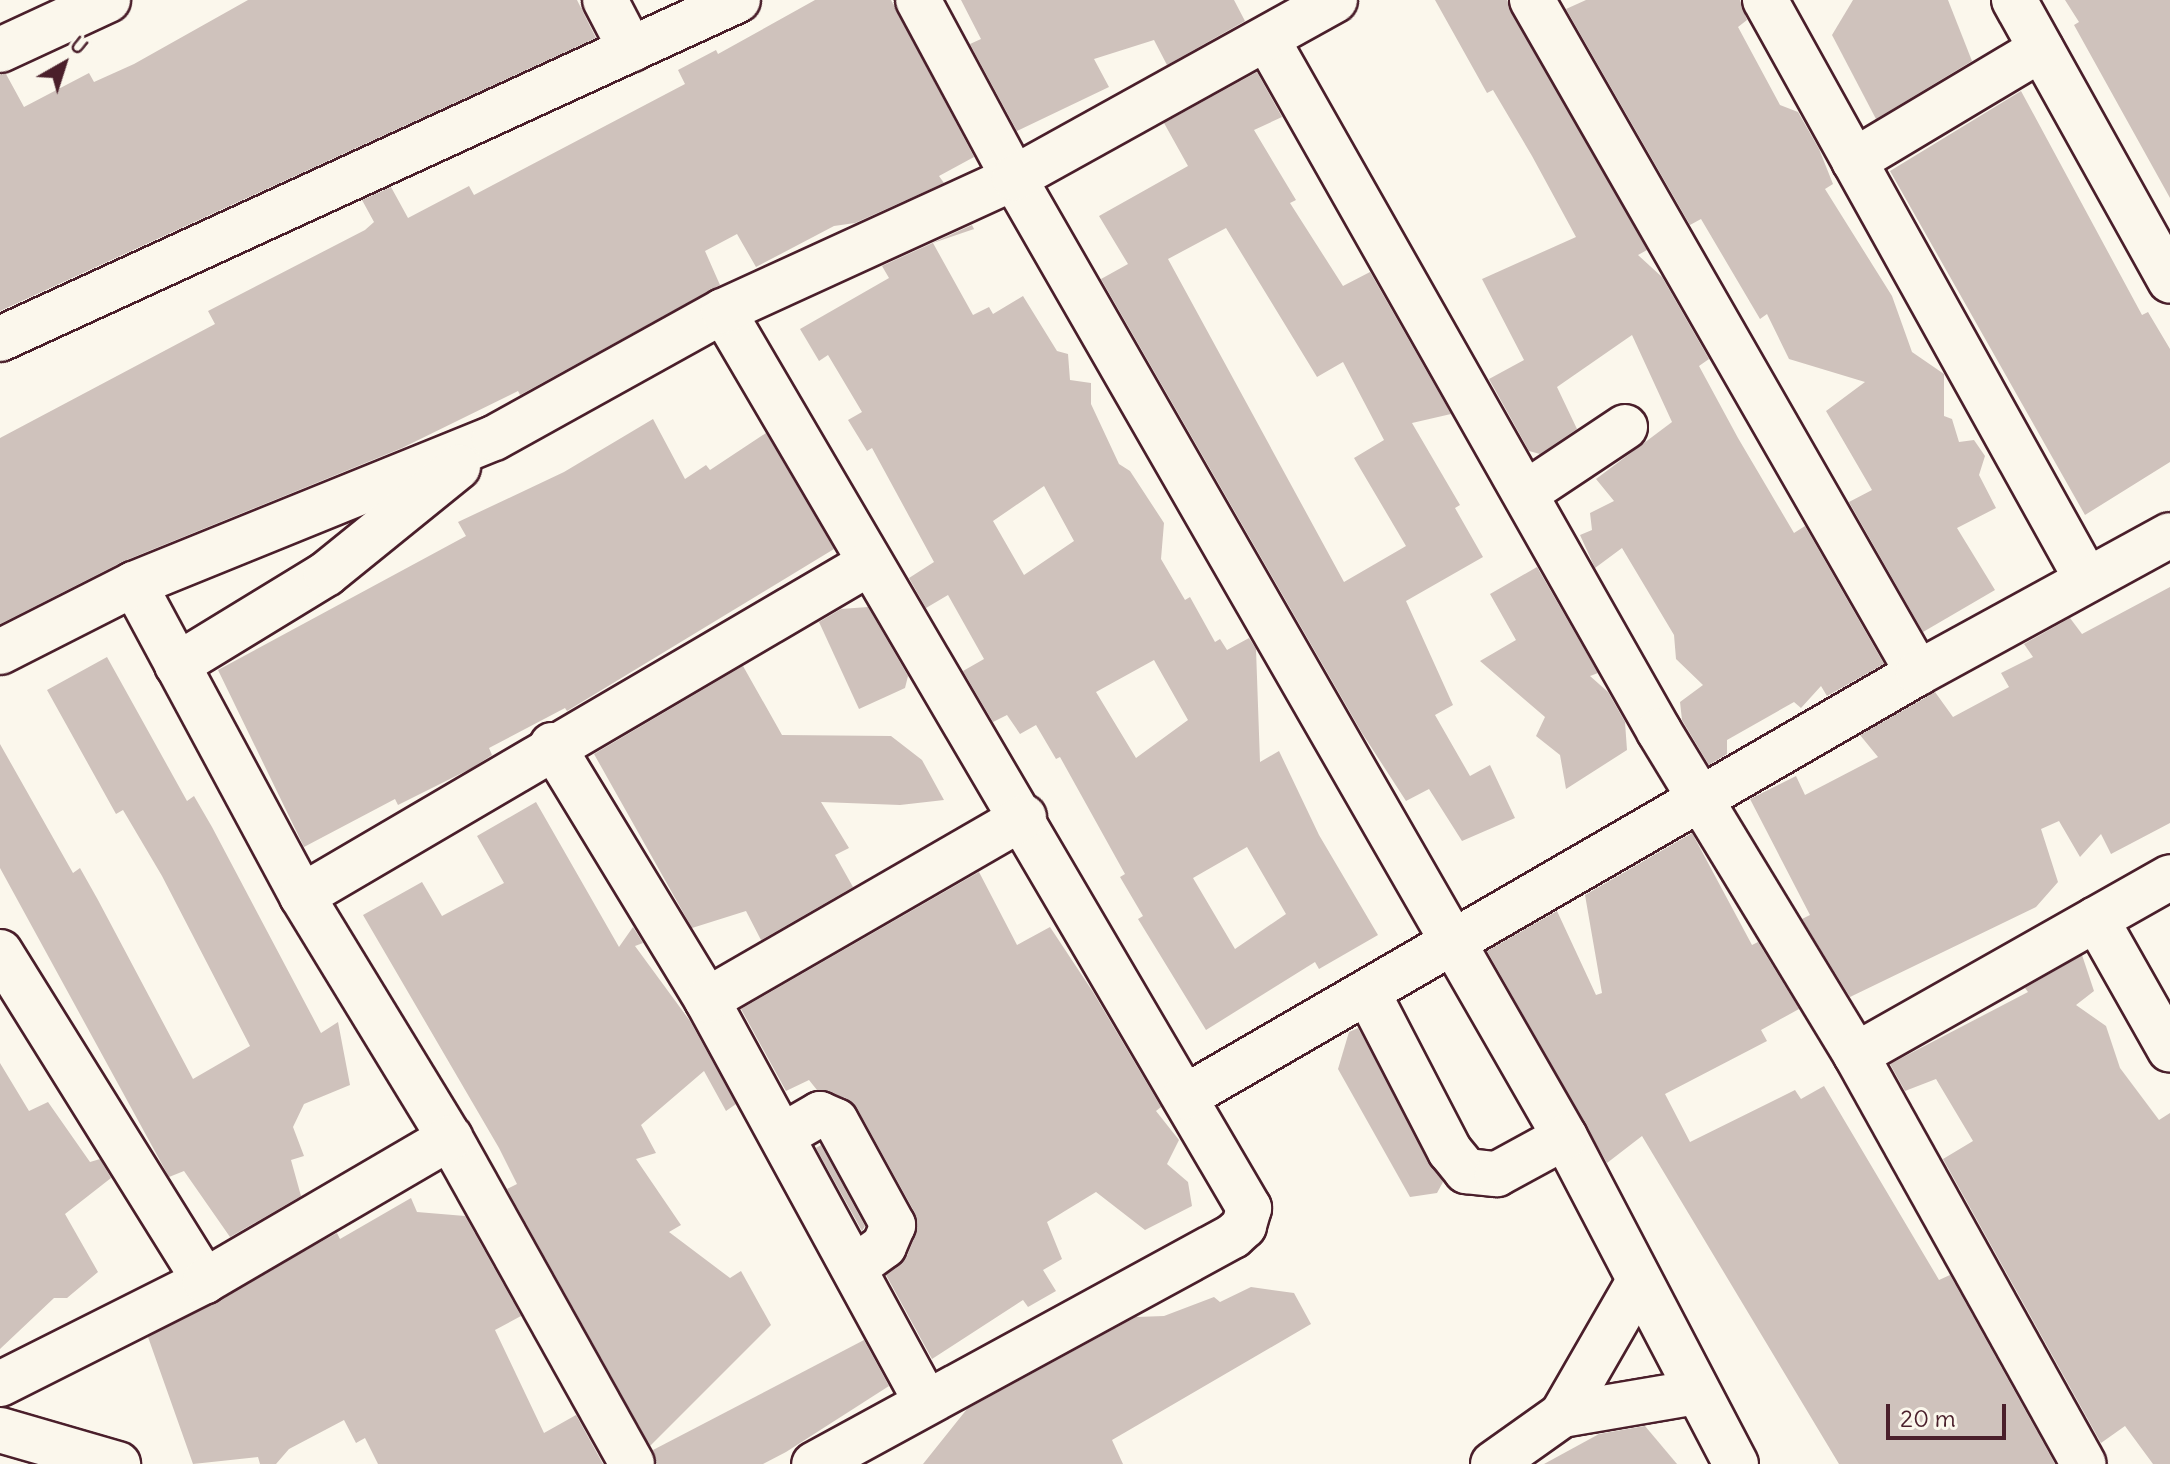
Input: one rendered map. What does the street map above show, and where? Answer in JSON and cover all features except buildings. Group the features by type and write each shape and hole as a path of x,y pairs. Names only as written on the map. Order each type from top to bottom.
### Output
{"street":[{"path":"605,0 631,50"},
{"path":"0,339 738,0"},
{"path":"918,0 1014,178 1449,943 1565,1137 1638,1283 1736,1464"},
{"path":"0,652 134,584 494,438 723,311 1014,178 1268,41 1335,0"},
{"path":"1532,0 1918,673"},
{"path":"1765,0 2087,580"},
{"path":"2014,0 2041,49 2159,235 2170,280"},
{"path":"0,50 83,5"},
{"path":"1268,41 1700,798 1856,1055 2084,1464"},
{"path":"1854,161 2041,49"},
{"path":"723,311 868,564 1024,817 1249,1208 1239,1232 814,1464"},
{"path":"1526,493 1625,427"},
{"path":"177,665 326,574 494,438"},
{"path":"1185,1097 1918,673 2170,535"},
{"path":"302,896 552,745 868,564"},
{"path":"134,584 302,896 450,1138 632,1464"},
{"path":"552,745 707,1000 782,1136 820,1114 836,1121 893,1225 884,1246 855,1267 915,1407"},
{"path":"707,1000 1024,817"},
{"path":"1856,1055 2170,877"},
{"path":"2096,919 2170,1050"},
{"path":"0,952 205,1281"},
{"path":"1368,993 1450,1151 1466,1171 1497,1174 1565,1137"},
{"path":"0,1384 205,1281 450,1138"},
{"path":"1493,1464 1562,1415 1638,1283"},
{"path":"1562,1415 1696,1392"},
{"path":"877,1464 915,1407"},
{"path":"0,1430 118,1464"}]}
